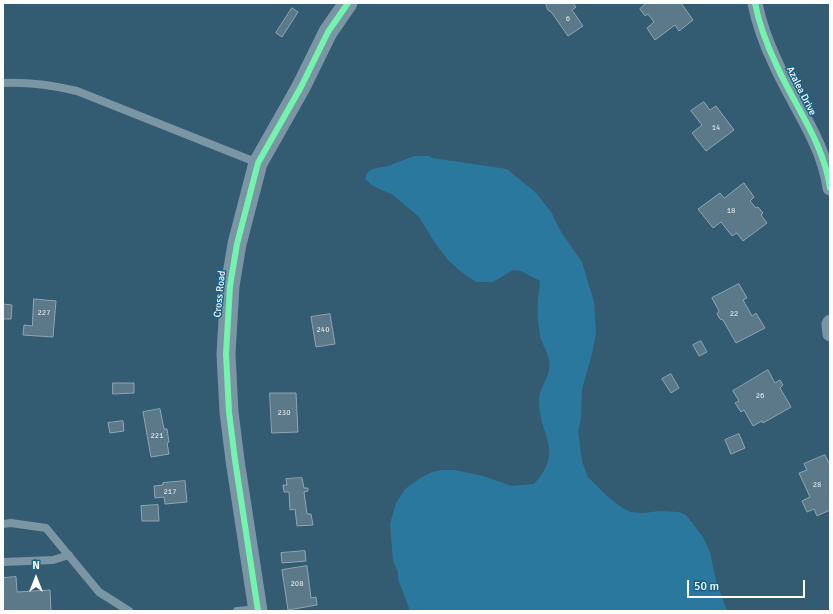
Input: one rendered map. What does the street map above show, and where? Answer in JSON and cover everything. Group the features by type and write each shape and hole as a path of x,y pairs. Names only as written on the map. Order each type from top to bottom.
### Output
{"street":[{"name":"Cross Road","path":"258,610 229,412 226,354 230,286 235,252 258,163 301,87 328,32 348,3"},
{"name":"Azalea Drive","path":"755,3 758,18 776,64 815,142 828,177 830,188"},
{"path":"830,322 830,334"}],"lane":[{"path":"3,83 26,82 53,85 77,91 258,163"},
{"path":"3,524 12,523 46,528 99,592 130,611"},
{"path":"3,562 53,560 69,555"},
{"path":"237,611 258,610"}],"shaded area":[{"path":"414,156 429,156 432,158 507,169 536,193 551,212 561,232 582,262 594,302 596,332 592,354 582,389 581,419 578,431 582,461 588,477 608,497 624,509 631,512 679,512 686,515 703,537 710,552 716,581 727,611 410,611 393,561 390,524 396,503 405,489 422,477 432,472 442,470 455,470 483,476 512,486 534,484 543,472 548,461 549,452 548,442 542,423 539,399 541,389 549,371 548,358 541,338 538,321 540,281 521,271 513,270 493,282 476,282 460,271 448,260 435,243 419,217 393,195 373,186 365,179 367,173 372,169 388,166"}],"building":[{"path":"546,3 573,3 576,7 572,10 583,26 568,36 552,13 548,10"},
{"path":"647,3 681,3 693,20 679,31 675,25 655,40 647,28 654,22 648,14 645,16 640,9"},
{"path":"292,8 298,12 282,37 276,33"},
{"path":"704,102 710,110 716,106 734,130 706,151 692,133 702,125 691,111"},
{"path":"744,183 754,197 750,201 763,213 761,215 767,223 743,241 737,233 732,236 721,222 713,228 698,209 720,193 724,198"},
{"path":"739,284 747,298 743,300 752,316 756,313 765,328 736,343 723,320 720,319 717,314 719,311 712,298"},
{"path":"34,299 56,301 53,337 23,335 24,325 32,326"},
{"path":"3,304 12,305 11,319 3,319"},
{"path":"330,314 335,344 316,347 311,317"},
{"path":"701,341 707,352 699,356 693,345"},
{"path":"768,370 775,383 780,380 783,385 780,388 791,407 763,423 762,421 753,426 744,410 741,412 735,403 739,401 733,391"},
{"path":"671,374 679,388 671,393 662,379"},
{"path":"113,383 134,383 134,393 113,394"},
{"path":"270,393 296,393 298,432 272,433"},
{"path":"160,409 164,429 167,429 169,454 151,457 143,412"},
{"path":"123,421 124,431 110,433 108,423"},
{"path":"739,434 745,448 731,454 725,440"},
{"path":"825,455 830,465 830,510 817,516 814,509 807,512 802,501 810,497 799,473 807,470 804,464"},
{"path":"302,478 304,488 308,488 308,491 304,492 307,514 311,514 313,525 297,526 295,509 290,510 289,492 284,492 283,485 287,485 286,479"},
{"path":"185,481 187,502 165,504 164,497 155,498 154,486 163,485 163,483"},
{"path":"158,505 159,521 142,521 141,506"},
{"path":"305,551 306,561 282,563 281,553"},
{"path":"307,566 311,598 316,597 317,605 288,610 282,570"},
{"path":"16,577 17,592 50,590 51,611 3,611 3,578"}],"cycle path":[{"path":"258,611 229,412 226,354 230,286 237,244 258,163 301,87 328,32 348,3"},
{"path":"755,3 766,42 783,79 808,124 822,155 830,188"}]}
